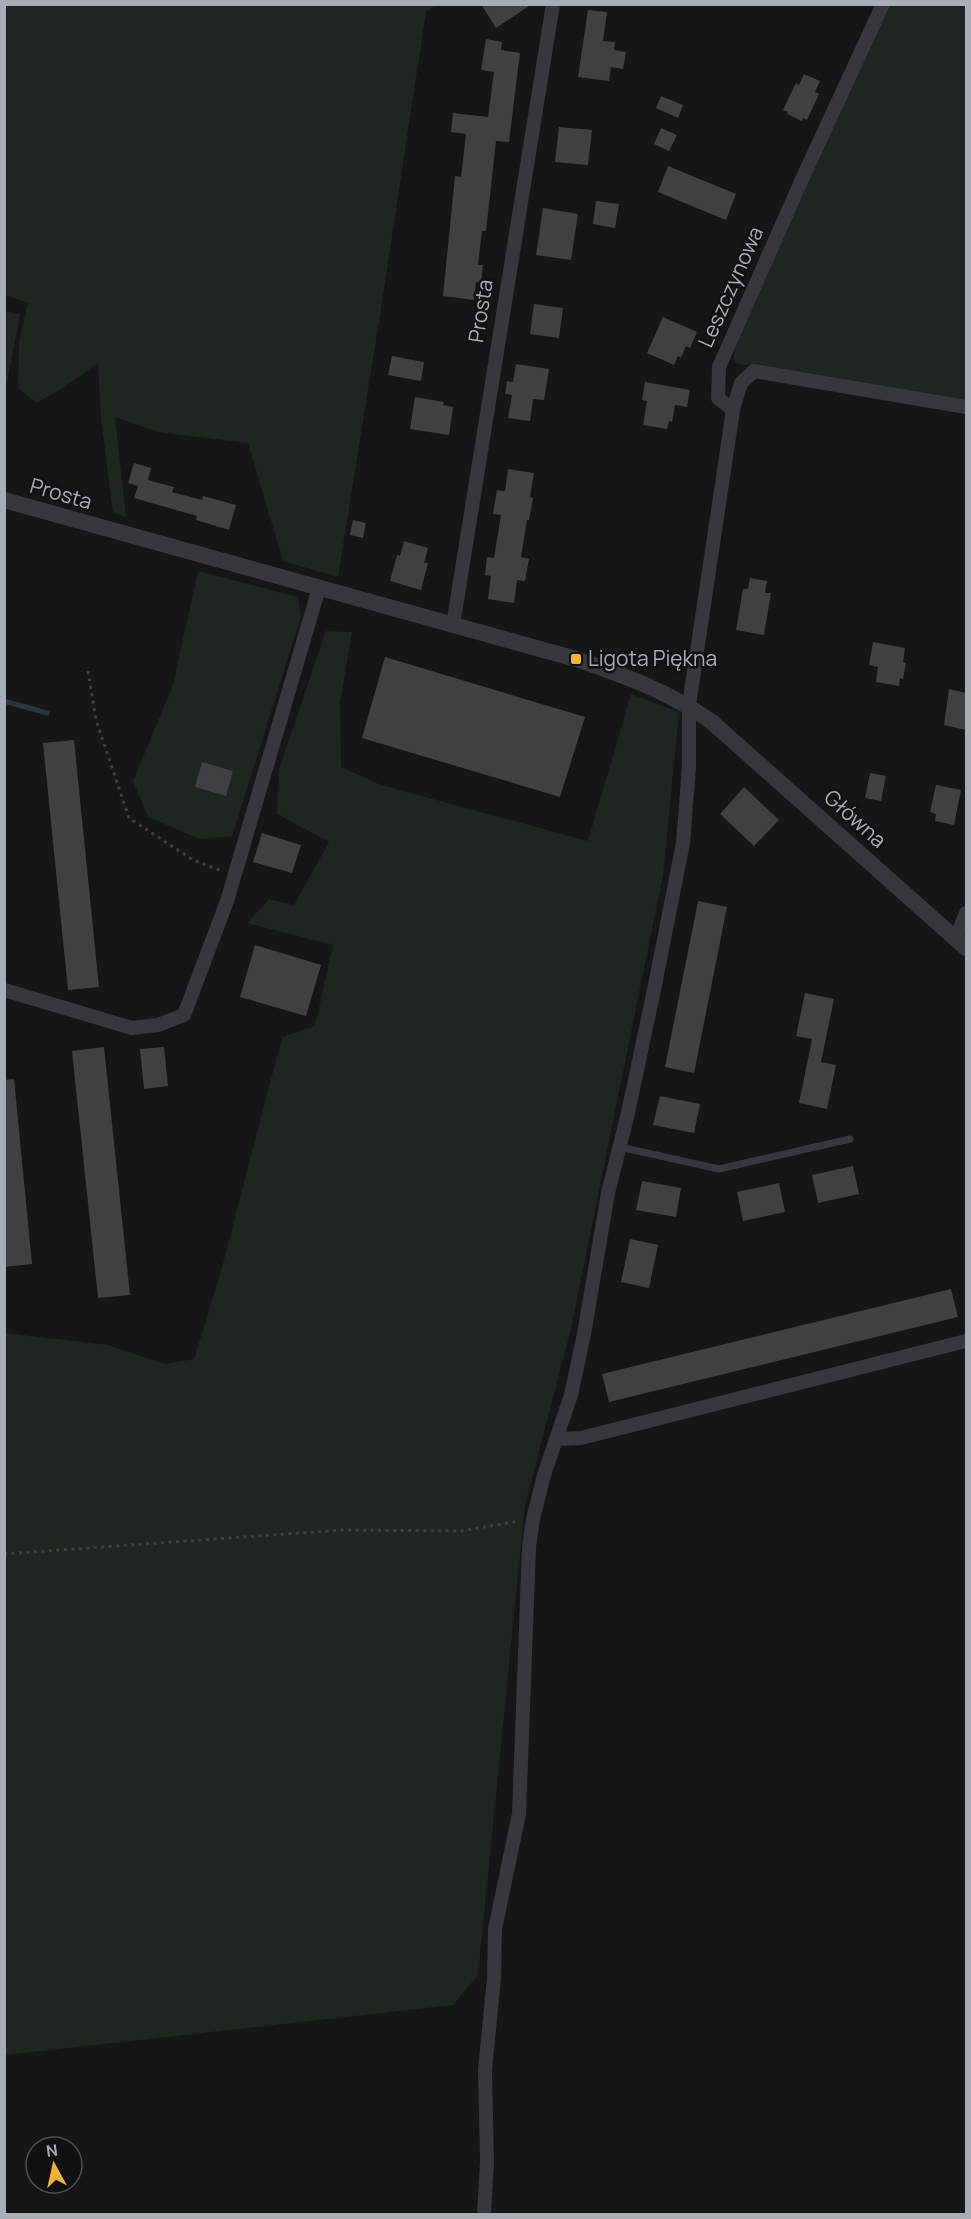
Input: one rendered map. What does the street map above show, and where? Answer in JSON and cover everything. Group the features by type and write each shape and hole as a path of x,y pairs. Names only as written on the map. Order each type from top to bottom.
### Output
{"street":[{"name":"Prosta","path":"453,625 553,4"},
{"name":"Leszczynowa","path":"733,410 718,398 719,367 883,4"},
{"path":"484,2214 487,2162 485,2070 494,1978 495,1929 519,1814 526,1579 533,1519 544,1474 571,1395 608,1193 655,985 686,821 689,705 733,410 741,383 754,371 966,407"},
{"name":"Prosta","path":"4,500 576,660 632,678 689,705 713,723"},
{"path":"4,990 132,1028 158,1025 184,1015 227,901 319,588"},
{"name":"Główna","path":"713,723 961,943"},
{"path":"961,943 966,913"},
{"path":"557,1439 581,1438 966,1341"}],"lane":[{"path":"620,1147 719,1169 850,1139"}],"path":[{"path":"88,671 96,720 129,818 193,860 234,876"},
{"path":"4,1554 342,1530 460,1531 533,1519"}],"shaded area":[{"path":"4,5 436,5 426,12 338,577 283,561 248,443 158,432 115,417 126,517 113,513 101,418 98,363 37,403 18,388 19,342 28,303 5,295"},
{"path":"891,5 966,5 966,403 734,363 735,339 835,105"},
{"path":"4,311 20,314 5,393"},
{"path":"198,571 298,597 301,617 232,836 200,839 148,817 133,781 173,685"},
{"path":"326,631 352,632 340,703 341,767 381,785 588,841 631,694 679,712 663,875 571,1329 525,1505 478,1975 453,2005 5,2055 5,1333 108,1345 165,1364 194,1359 220,1275 282,1037 315,1026 333,945 247,923 269,899 294,905 329,842 277,814 279,769"}],"building":[{"path":"481,4 532,4 496,28"},
{"path":"588,10 607,12 603,41 615,42 614,50 626,52 623,69 611,67 609,81 578,77"},
{"path":"486,39 502,42 501,50 520,53 509,142 496,141 486,231 482,231 478,265 483,265 481,283 476,282 474,300 443,296 455,176 461,177 466,134 451,132 453,113 488,117 494,72 481,70"},
{"path":"804,74 820,81 815,92 819,94 807,120 803,118 802,121 783,110 796,83 799,85"},
{"path":"661,96 683,105 678,118 656,108"},
{"path":"559,127 592,130 588,165 555,162"},
{"path":"661,128 677,135 669,151 654,144"},
{"path":"668,166 736,194 726,220 658,192"},
{"path":"596,201 619,204 615,228 593,224"},
{"path":"543,208 578,214 571,260 536,255"},
{"path":"534,304 563,308 559,338 530,334"},
{"path":"663,317 697,332 690,348 686,346 681,358 678,356 674,365 647,353"},
{"path":"392,356 424,362 421,381 388,375"},
{"path":"516,364 549,369 544,400 533,399 530,421 508,418 512,395 505,394 507,381 513,382"},
{"path":"645,382 690,390 687,407 675,405 672,422 669,421 667,429 643,425 647,401 642,400"},
{"path":"415,397 444,402 443,405 453,407 449,435 410,429"},
{"path":"134,463 151,468 148,480 174,487 172,492 202,500 203,496 236,505 229,530 196,520 197,516 134,498 138,486 128,483"},
{"path":"508,469 534,473 530,497 533,498 521,557 529,559 525,581 517,580 514,603 488,599 491,576 485,575 487,557 494,558 501,515 493,514 497,490 505,491"},
{"path":"353,520 366,523 363,538 350,535"},
{"path":"404,541 428,548 424,563 428,563 421,590 390,581 397,555 400,556"},
{"path":"750,578 767,581 765,593 771,593 764,635 736,630 743,589 748,589"},
{"path":"873,642 905,648 903,662 906,663 899,686 876,682 878,667 869,665"},
{"path":"385,657 585,717 560,797 362,738"},
{"path":"949,689 966,693 966,730 944,725"},
{"path":"74,740 99,987 68,990 43,743"},
{"path":"202,762 233,771 226,796 195,787"},
{"path":"870,773 886,776 881,801 865,798"},
{"path":"936,785 961,790 954,825 935,821 936,814 930,812"},
{"path":"744,787 779,820 754,846 720,814"},
{"path":"262,833 301,845 292,873 253,862"},
{"path":"698,901 727,907 694,1073 665,1067"},
{"path":"255,945 321,965 306,1016 240,997"},
{"path":"805,993 834,999 821,1062 836,1065 827,1109 799,1103 812,1039 796,1036"},
{"path":"104,1047 130,1295 98,1298 72,1051"},
{"path":"164,1047 168,1086 144,1089 140,1049"},
{"path":"14,1079 32,1264 4,1267 4,1080"},
{"path":"660,1096 700,1104 694,1133 653,1125"},
{"path":"853,1166 859,1194 818,1203 812,1175"},
{"path":"642,1181 681,1188 676,1217 636,1210"},
{"path":"779,1183 785,1212 743,1221 737,1192"},
{"path":"630,1239 658,1245 649,1288 621,1282"},
{"path":"951,1289 958,1317 609,1402 602,1374"}],"waterway":[{"path":"4,701 47,713"}],"place":[{"name":"Ligota Piękna","path":"576,659"}]}
